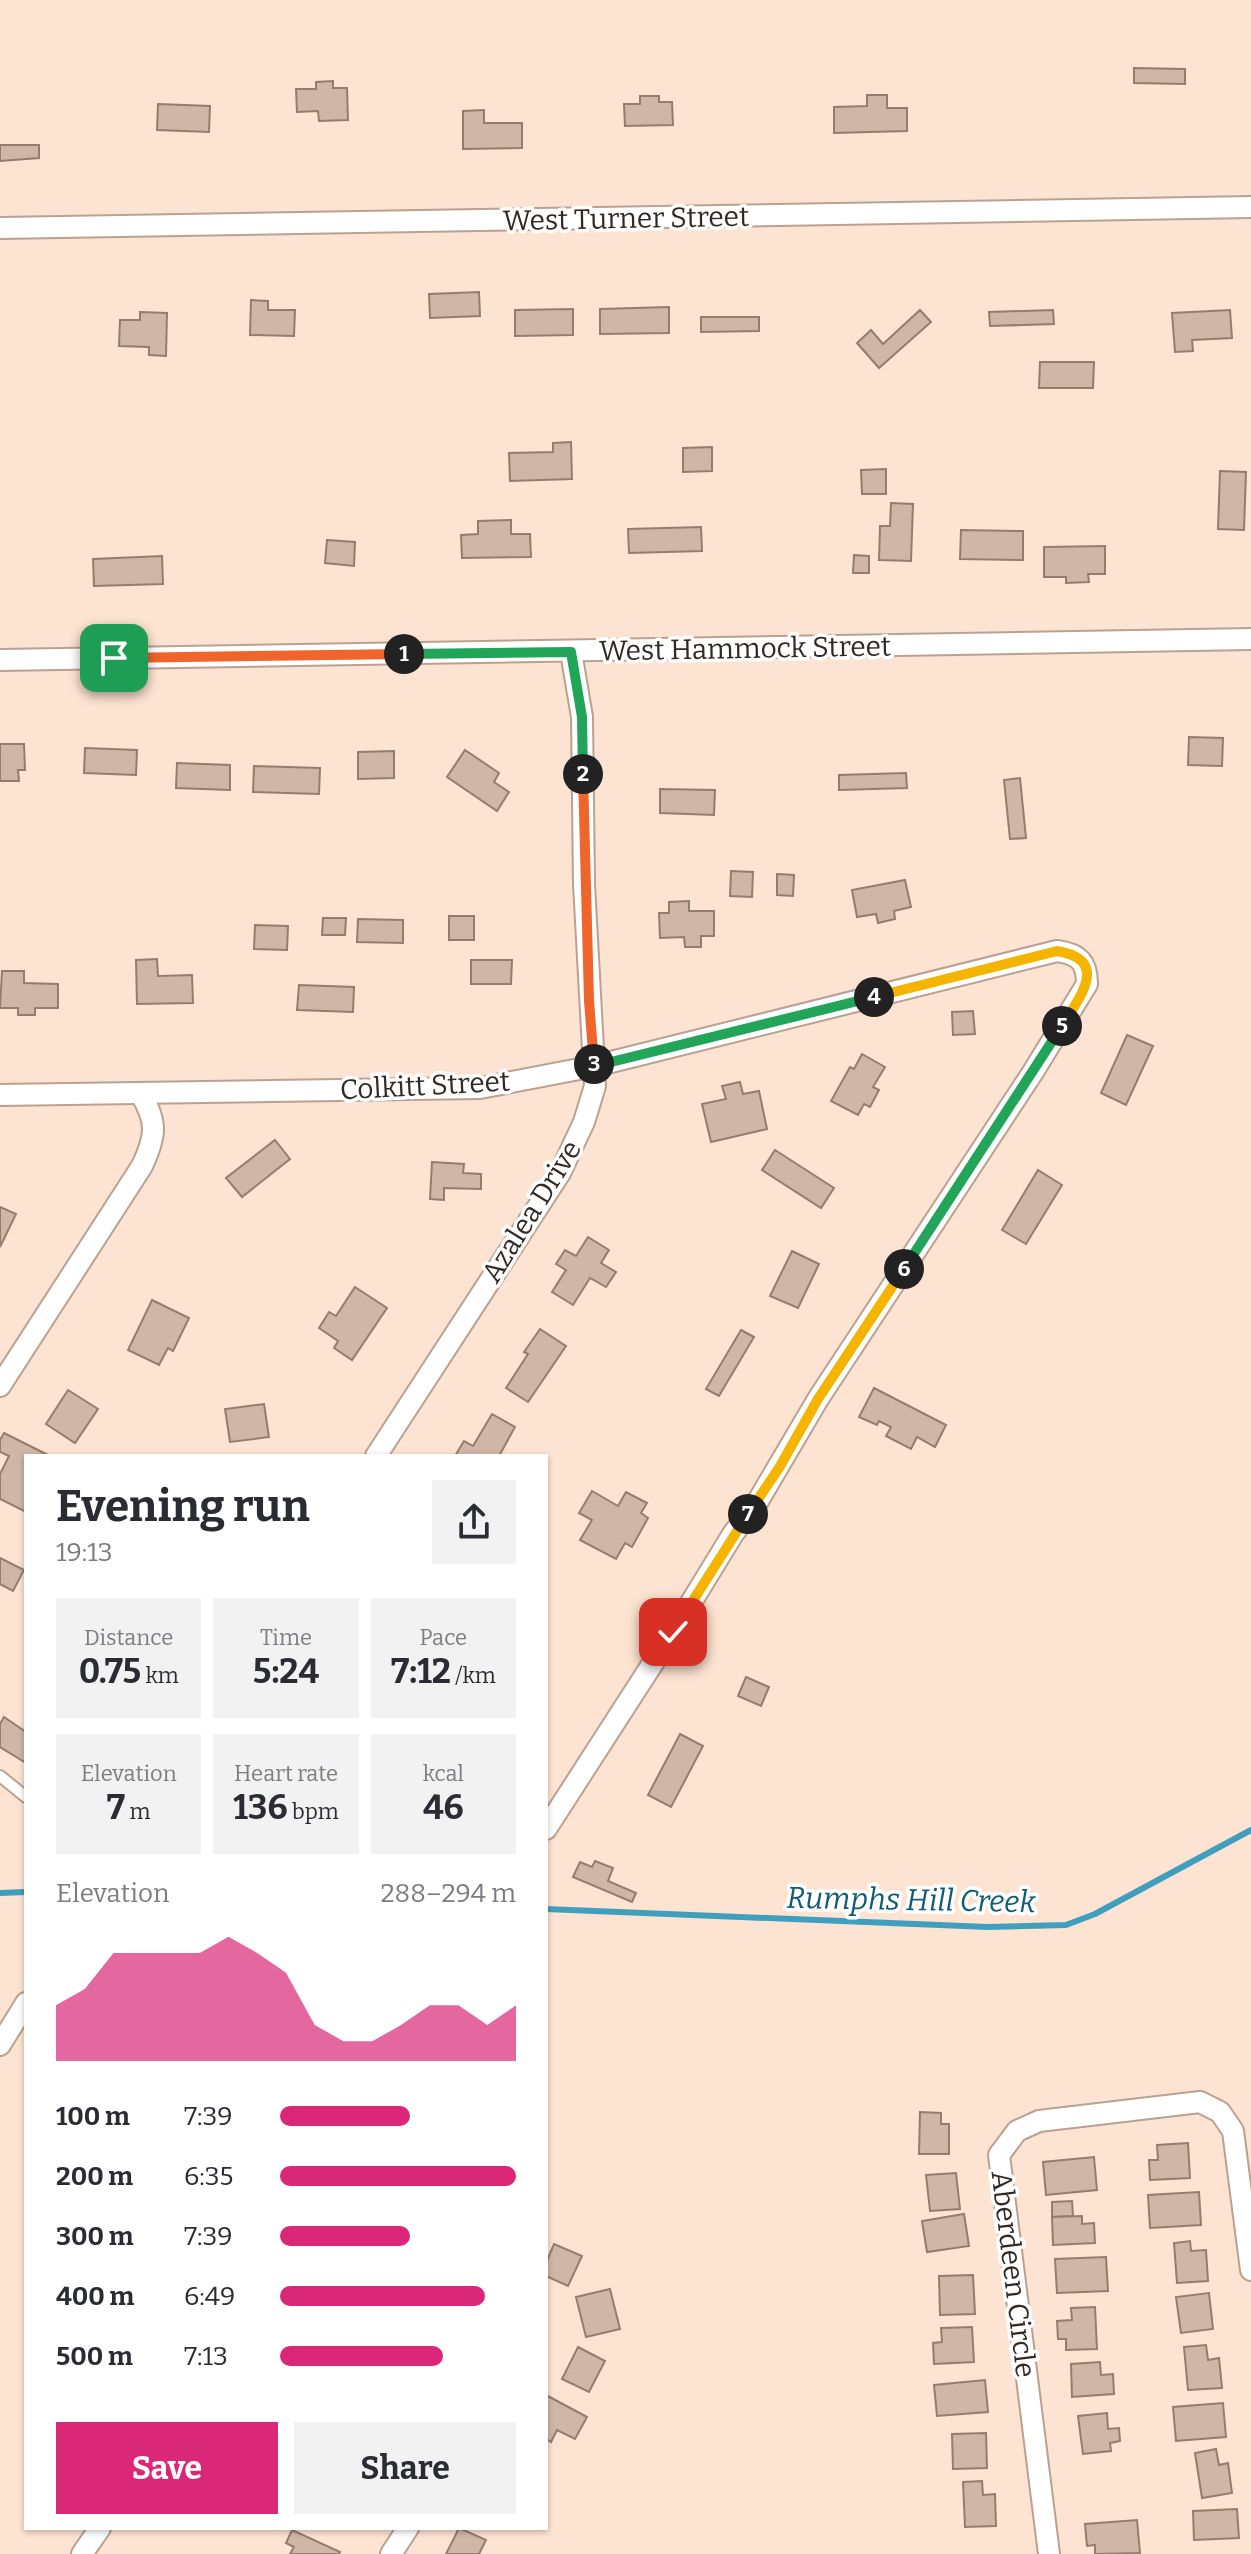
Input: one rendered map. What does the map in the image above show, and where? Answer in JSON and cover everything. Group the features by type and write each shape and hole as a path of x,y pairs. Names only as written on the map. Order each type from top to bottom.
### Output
{"street":[{"name":"West Turner Street","path":"0,228 1251,207"},
{"name":"West Hammock Street","path":"0,660 1251,639"},
{"name":"Azalea Drive","path":"377,1454 567,1160 593,1097 595,1066 584,884 582,717 571,652"},
{"name":"Colkitt Street","path":"0,1095 480,1088 595,1066 1057,951 1075,954 1083,961 1087,984 1033,1072 818,1399 765,1490 733,1534 548,1826"},
{"path":"0,1386 142,1166 154,1129 148,1106 140,1093"},
{"path":"0,2045 24,2006"},
{"name":"Aberdeen Circle","path":"1049,2554 999,2155 1017,2131 1039,2121 1200,2102 1220,2112 1233,2131 1251,2270"},
{"path":"82,2554 99,2530"},
{"path":"391,2554 407,2530"}],"lane":[{"path":"0,1776 24,1795"}],"building":[{"path":"1134,68 1185,69 1185,84 1134,83"},
{"path":"333,81 333,88 347,88 348,120 319,121 318,111 297,112 296,89 316,89 316,82"},
{"path":"867,95 887,95 887,108 907,108 907,131 834,133 834,107 867,106"},
{"path":"640,96 659,96 659,102 672,102 673,125 625,126 624,104 640,104"},
{"path":"158,104 210,106 209,132 157,130"},
{"path":"484,110 484,123 522,123 522,148 463,149 463,111"},
{"path":"0,145 39,145 39,158 0,161"},
{"path":"479,292 480,316 430,318 429,294"},
{"path":"251,300 268,301 268,310 295,310 294,336 250,335"},
{"path":"669,307 669,333 600,334 600,309"},
{"path":"573,309 573,335 515,336 515,310"},
{"path":"920,310 931,322 879,368 857,343 871,330 883,344"},
{"path":"1053,310 1054,324 990,326 989,312"},
{"path":"1230,310 1232,338 1192,340 1193,351 1175,352 1172,313"},
{"path":"140,312 167,313 166,356 149,355 149,347 119,346 120,320 140,320"},
{"path":"701,317 759,317 759,331 701,332"},
{"path":"1040,362 1094,362 1093,388 1039,388"},
{"path":"571,442 572,479 510,481 509,453 553,452 553,443"},
{"path":"712,447 712,471 683,472 683,448"},
{"path":"886,469 886,494 862,494 861,470"},
{"path":"1220,471 1246,472 1244,530 1218,529"},
{"path":"891,503 913,504 911,561 879,560 880,526 890,526"},
{"path":"511,520 511,534 530,534 531,557 462,558 461,535 478,534 478,521"},
{"path":"701,527 702,551 629,553 628,529"},
{"path":"961,530 1023,531 1023,560 960,559"},
{"path":"327,540 355,542 354,566 325,563"},
{"path":"1105,546 1105,574 1088,574 1089,582 1066,583 1066,577 1044,577 1044,547"},
{"path":"854,555 869,556 869,573 853,573"},
{"path":"162,556 163,584 94,586 93,559"},
{"path":"1189,737 1223,738 1222,766 1188,765"},
{"path":"0,744 24,744 25,770 18,770 19,781 0,781"},
{"path":"85,748 137,750 136,775 84,773"},
{"path":"465,750 499,773 494,782 509,792 497,811 447,777"},
{"path":"394,751 394,778 358,779 358,752"},
{"path":"177,763 230,765 230,790 176,788"},
{"path":"254,766 320,768 319,794 253,792"},
{"path":"906,773 907,788 839,790 839,775"},
{"path":"1020,778 1026,838 1010,839 1004,780"},
{"path":"660,789 715,790 714,815 660,813"},
{"path":"731,871 753,872 752,897 730,896"},
{"path":"777,874 794,875 793,896 777,895"},
{"path":"905,880 911,907 894,911 895,919 878,923 876,914 857,917 852,890"},
{"path":"689,901 689,911 714,911 714,936 701,936 701,947 685,947 684,937 660,938 659,913 669,913 669,902"},
{"path":"449,916 474,916 474,940 449,940"},
{"path":"323,918 346,918 345,935 322,935"},
{"path":"358,919 403,920 403,943 357,942"},
{"path":"255,925 288,926 287,950 254,949"},
{"path":"157,959 158,976 192,975 193,1003 137,1004 136,960"},
{"path":"471,960 512,960 511,984 471,984"},
{"path":"2,971 24,971 24,983 58,984 58,1008 35,1008 35,1015 18,1015 18,1008 0,1008"},
{"path":"299,985 354,987 353,1012 297,1010"},
{"path":"973,1011 975,1034 953,1035 952,1012"},
{"path":"1127,1035 1153,1046 1126,1105 1101,1093"},
{"path":"862,1054 885,1067 873,1087 879,1090 870,1107 864,1104 858,1115 831,1101 850,1067 854,1069"},
{"path":"740,1082 743,1094 759,1091 767,1129 711,1142 702,1104 726,1099 722,1086"},
{"path":"275,1140 290,1159 242,1197 226,1178"},
{"path":"775,1150 834,1188 821,1208 762,1170"},
{"path":"432,1162 464,1164 463,1173 481,1174 481,1189 444,1188 444,1200 430,1199"},
{"path":"1038,1170 1062,1185 1026,1244 1002,1230"},
{"path":"0,1207 16,1214 0,1247"},
{"path":"588,1237 609,1250 601,1263 616,1272 606,1287 590,1278 573,1305 552,1292 566,1270 556,1264 565,1250 576,1256"},
{"path":"792,1251 819,1264 798,1308 770,1296"},
{"path":"355,1287 387,1308 352,1360 334,1348 338,1341 319,1328 329,1312 336,1316"},
{"path":"152,1300 189,1318 173,1351 168,1348 159,1365 128,1350"},
{"path":"540,1329 566,1346 528,1402 506,1388"},
{"path":"741,1330 754,1337 719,1396 706,1389"},
{"path":"874,1388 946,1425 935,1447 917,1437 911,1449 886,1436 891,1427 859,1417"},
{"path":"68,1390 98,1409 75,1443 46,1424"},
{"path":"264,1404 269,1437 230,1442 225,1409"},
{"path":"492,1414 515,1427 500,1454 456,1454 464,1441 473,1446"},
{"path":"4,1433 46,1454 24,1454 24,1511 0,1499 0,1474 9,1456 0,1452 0,1440"},
{"path":"592,1491 618,1506 626,1492 647,1503 641,1513 648,1518 632,1547 625,1543 616,1559 580,1540 592,1520 579,1513"},
{"path":"0,1558 24,1570 13,1591 0,1584"},
{"path":"746,1677 769,1687 761,1706 738,1696"},
{"path":"4,1717 24,1731 24,1762 0,1747 0,1724"},
{"path":"680,1734 703,1746 671,1807 648,1795"},
{"path":"595,1861 613,1868 608,1881 636,1893 632,1902 573,1877 580,1862 592,1867"},
{"path":"920,2112 941,2113 941,2124 949,2124 949,2154 919,2154"},
{"path":"1188,2143 1190,2178 1150,2180 1149,2160 1158,2160 1157,2145"},
{"path":"1094,2157 1097,2190 1046,2195 1043,2162"},
{"path":"956,2173 960,2209 930,2211 926,2175"},
{"path":"1199,2192 1201,2225 1150,2228 1148,2195"},
{"path":"1072,2201 1073,2216 1052,2217 1052,2202"},
{"path":"964,2214 969,2246 927,2252 922,2221"},
{"path":"1082,2216 1082,2224 1094,2223 1095,2243 1053,2245 1052,2217"},
{"path":"1190,2241 1191,2251 1206,2250 1208,2281 1177,2283 1174,2243"},
{"path":"554,2244 582,2256 568,2286 548,2277 548,2258"},
{"path":"1106,2257 1108,2291 1057,2293 1055,2259"},
{"path":"973,2275 975,2314 940,2315 939,2276"},
{"path":"610,2289 620,2329 586,2337 576,2297"},
{"path":"1209,2293 1213,2329 1181,2333 1176,2297"},
{"path":"1095,2307 1097,2349 1066,2350 1066,2339 1058,2339 1057,2321 1072,2320 1071,2308"},
{"path":"972,2327 974,2362 934,2364 933,2343 942,2342 941,2328"},
{"path":"1206,2345 1208,2360 1219,2358 1222,2388 1188,2390 1184,2347"},
{"path":"578,2347 605,2361 589,2392 562,2379"},
{"path":"1100,2362 1101,2375 1113,2374 1114,2394 1072,2397 1071,2364"},
{"path":"985,2380 988,2412 937,2416 934,2385"},
{"path":"548,2396 587,2417 575,2439 557,2430 551,2442 548,2440"},
{"path":"1223,2403 1226,2437 1176,2441 1173,2407"},
{"path":"1107,2413 1108,2429 1119,2428 1120,2441 1110,2443 1111,2451 1083,2454 1078,2416"},
{"path":"986,2433 987,2468 953,2469 952,2434"},
{"path":"1216,2449 1219,2465 1228,2463 1232,2493 1202,2498 1195,2453"},
{"path":"982,2481 983,2495 995,2494 996,2526 965,2527 963,2482"},
{"path":"1237,2509 1239,2538 1194,2540 1193,2511"},
{"path":"1137,2520 1140,2553 1095,2554 1095,2545 1087,2546 1085,2524"},
{"path":"292,2530 340,2552 290,2554 294,2547 286,2543"},
{"path":"458,2530 486,2540 479,2554 446,2554"}],"waterway":[{"name":"Rumphs Hill Creek","path":"548,1909 988,1927 1066,1925 1095,1914 1251,1830"},
{"name":"Rumphs Hill Creek","path":"0,1893 24,1892"}],"route":[{"path":"114,658 571,652 582,717 584,884 595,1066 1057,951 1075,954 1083,961 1087,984 1033,1072 818,1399 779,1468 733,1534 673,1632"}]}
